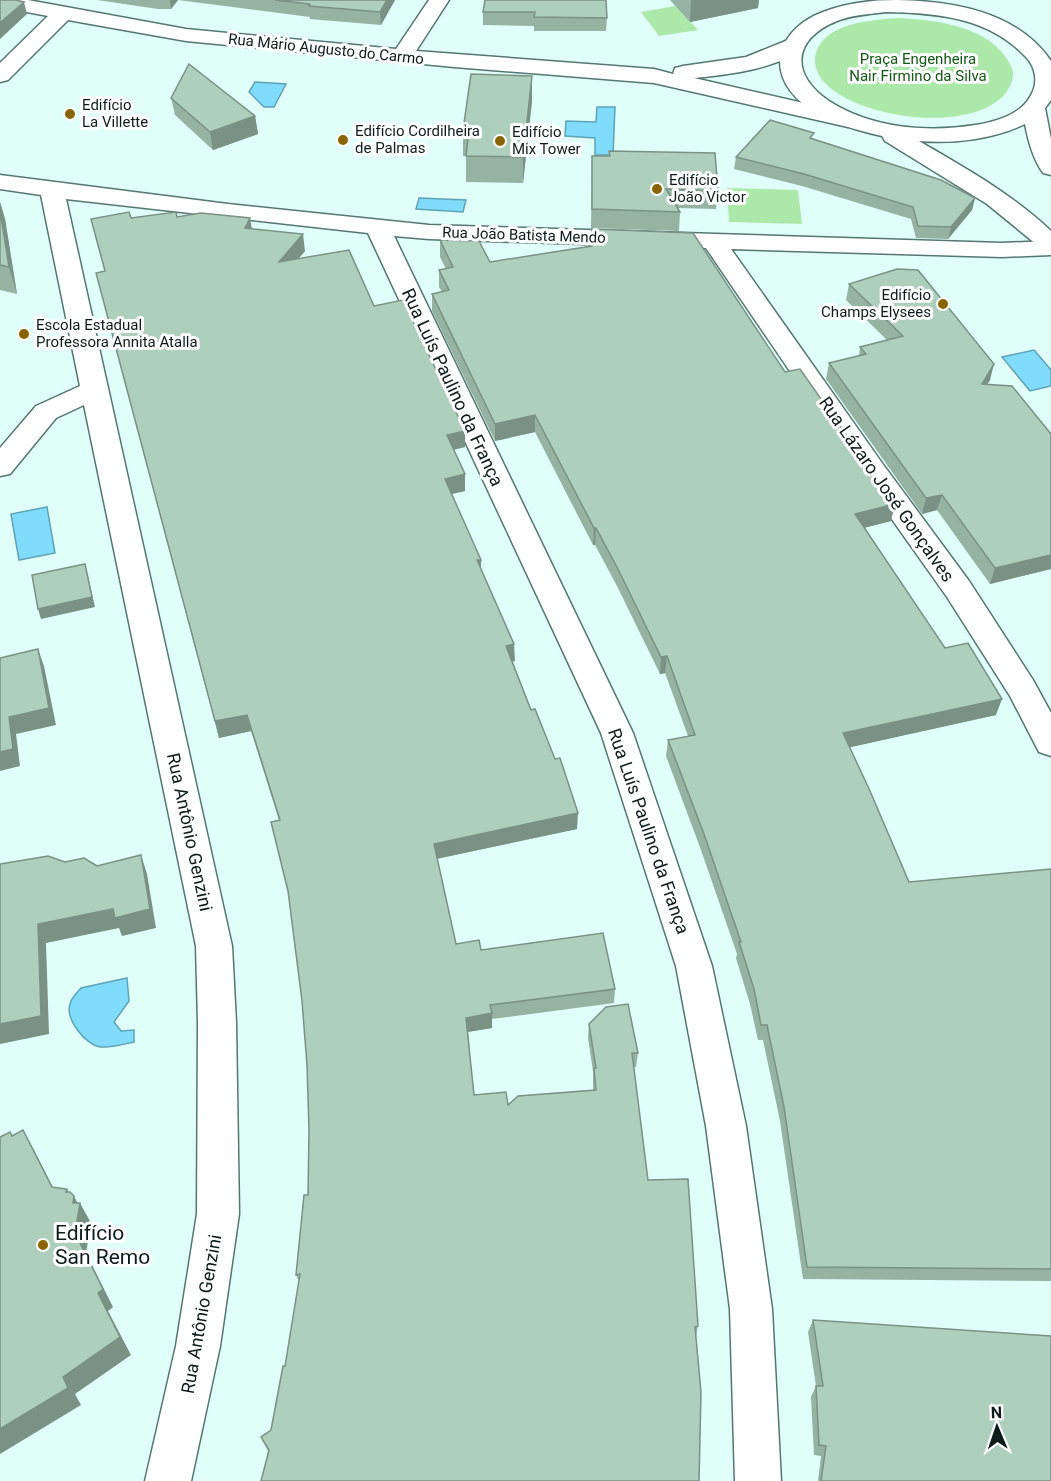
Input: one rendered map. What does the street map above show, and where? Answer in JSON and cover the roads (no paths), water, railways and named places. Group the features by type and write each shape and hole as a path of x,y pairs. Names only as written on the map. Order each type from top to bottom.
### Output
{"street":[{"path":"402,56 440,0"},
{"path":"793,44 788,59 791,76 803,92 823,107 848,120 881,129 942,135 971,133 1007,123 1034,107 1044,94 1047,79 1043,64 1030,48 1011,33 929,0"},
{"name":"Rua Mário Augusto do Carmo","path":"0,2 186,35 402,56 654,76 848,120"},
{"name":"Rua Mário Augusto do Carmo","path":"654,76 766,60 793,44 820,10 885,6 934,8 958,13"},
{"path":"0,75 62,14"},
{"path":"1034,107 1038,138 1051,168"},
{"path":"881,129 965,178 1009,208 1051,246"},
{"name":"Rua João Batista Mendo","path":"0,182 378,228 429,232 1002,250 1051,246"},
{"name":"Rua Antônio Genzini","path":"52,190 214,946 217,1022 218,1215 198,1346 168,1481"},
{"name":"Rua Luís Paulino da França","path":"378,228 616,733 694,966 729,1149 751,1309 758,1481"},
{"name":"Rua Lázaro José Gonçalves","path":"714,242 872,470 958,589 1022,689 1051,743"},
{"path":"0,467 46,412 94,390"}],"water":[{"path":"255,82 286,84 274,107 264,107 249,92"},
{"path":"597,107 615,107 613,155 595,155 595,138 565,136 566,121 596,122"},
{"path":"419,198 466,200 463,212 416,209"},
{"path":"1034,350 1051,370 1051,386 1030,391 1002,357"},
{"path":"47,507 55,553 19,560 11,514"},
{"path":"127,978 129,1001 114,1022 121,1031 134,1030 134,1042 101,1047 89,1042 78,1031 71,1017 69,1010 73,997 81,988"}],"place":[{"name":"Edifício La Villette","path":"70,114"},
{"name":"Edifício Cordilheira de Palmas","path":"343,140"},
{"name":"Edifício Mix Tower","path":"500,141"},
{"name":"Edifício João Victor","path":"657,189"},
{"name":"Edifício Champs Elysees","path":"943,304"},
{"name":"Escola Estadual Professora Annita Atalla","path":"24,334"},
{"name":"Edifício San Remo","path":"43,1245"}],"park label":[{"name":"Praça Engenheira Nair Firmino da Silva","path":"918,68"}]}
